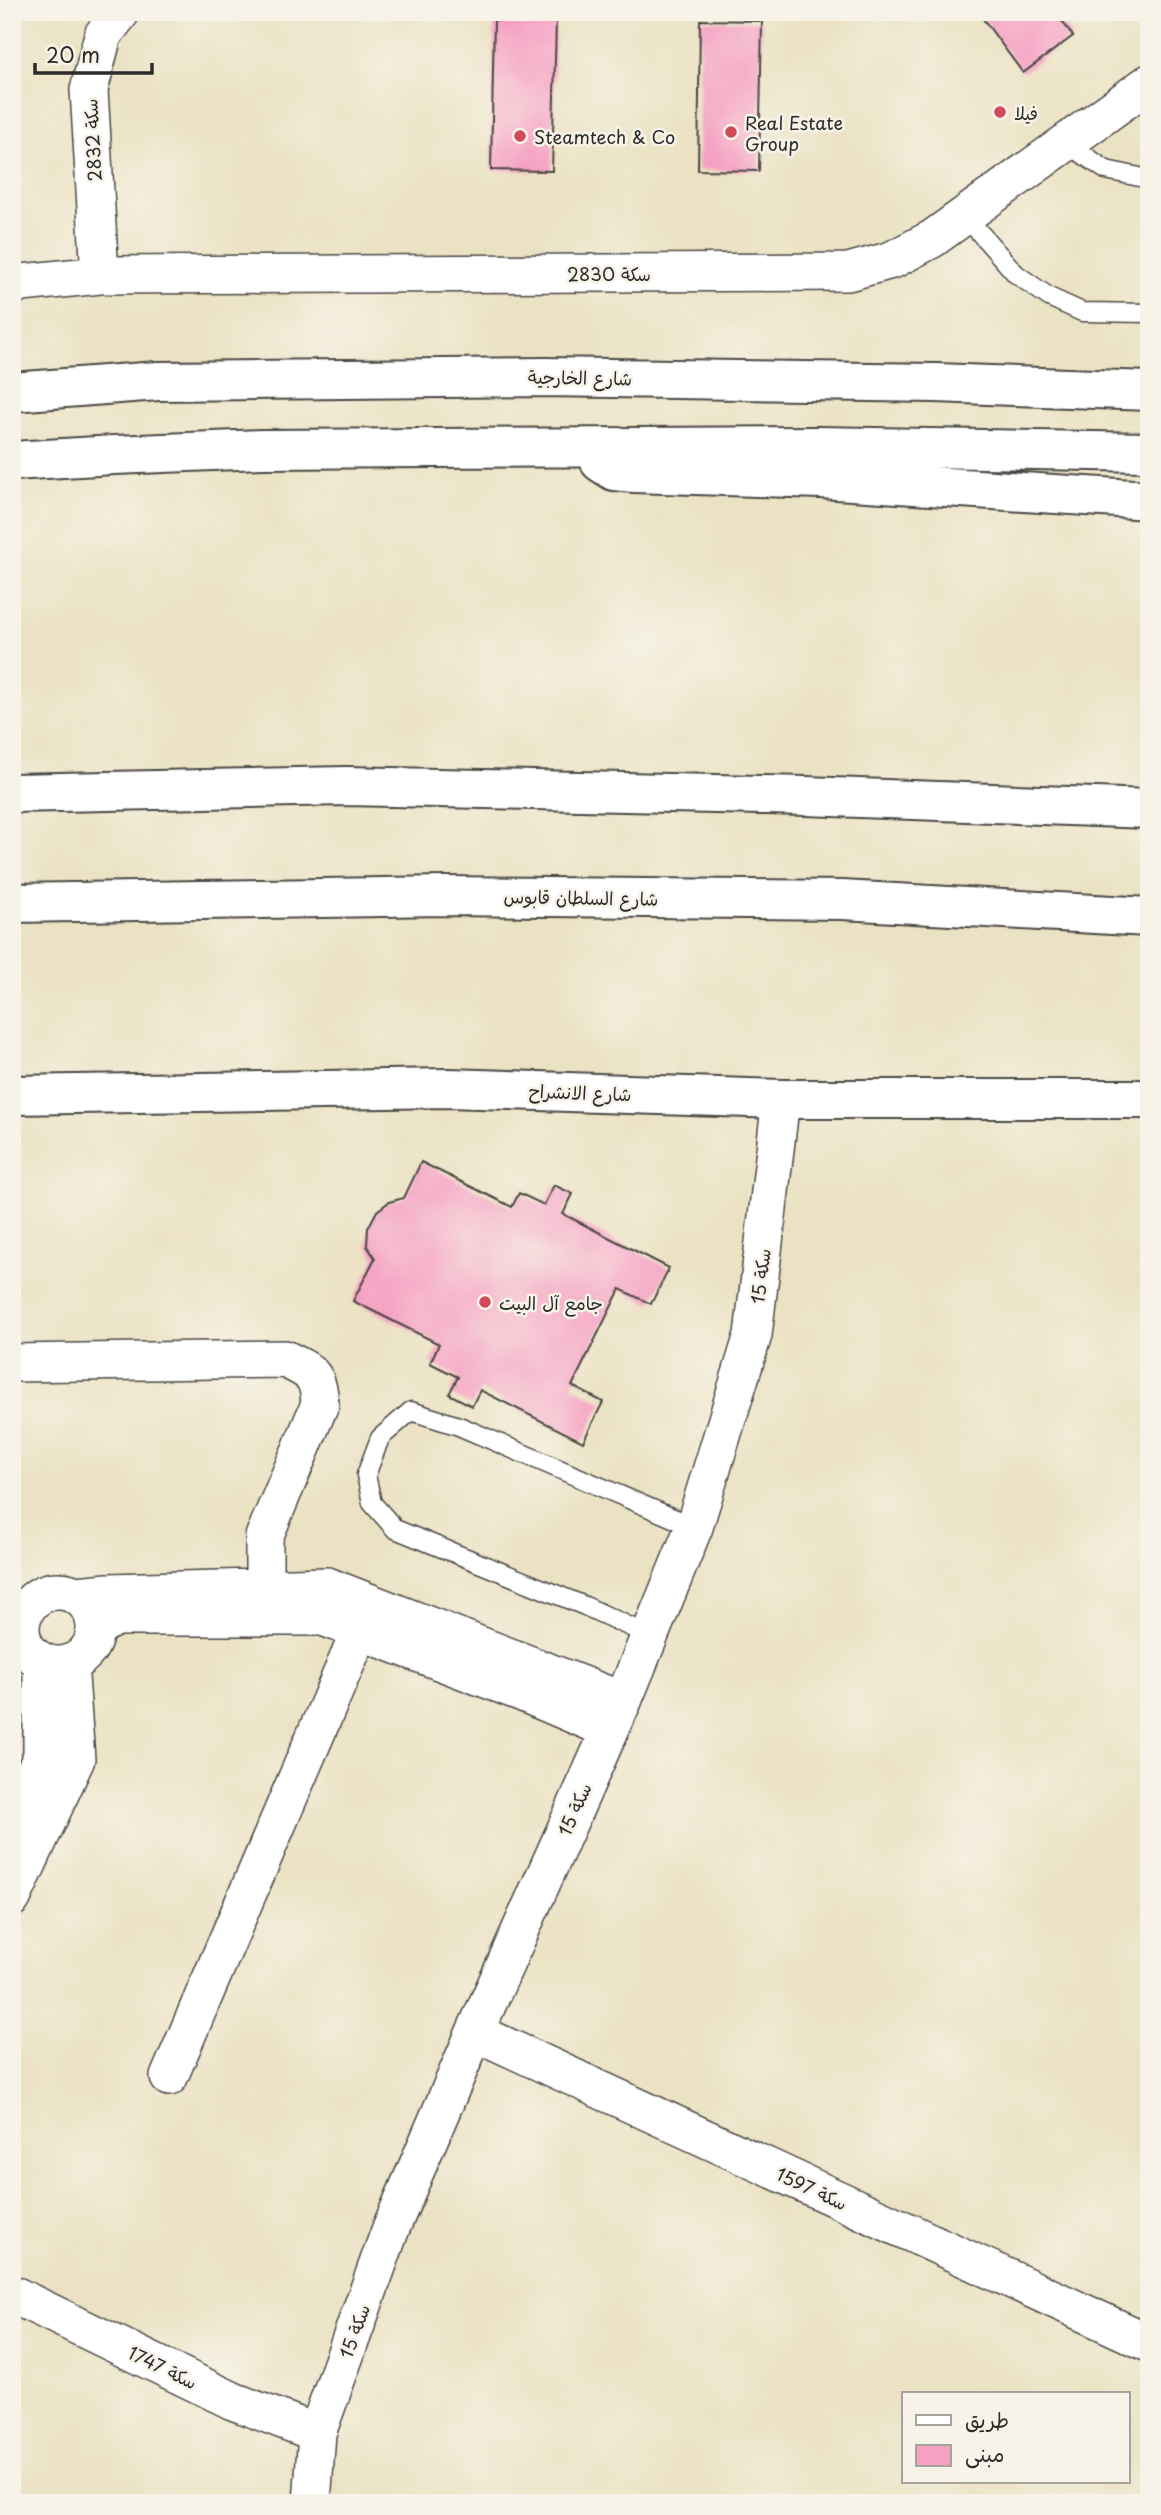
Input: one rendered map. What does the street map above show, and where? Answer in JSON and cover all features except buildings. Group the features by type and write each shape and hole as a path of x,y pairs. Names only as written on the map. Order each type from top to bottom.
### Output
{"main road":[{"name":"شارع الخارجية","path":"12,392 158,382 545,377 936,383 1149,391"},
{"path":"12,461 114,454 262,449 818,446 1149,452"},
{"path":"578,447 614,471 633,473 821,480 1149,500"},
{"path":"12,793 346,786 806,796 1149,809"},
{"name":"شارع السلطان قابوس","path":"12,903 444,896 842,900 1149,917"},
{"name":"شارع الانشراح","path":"12,1095 448,1088 781,1099 1149,1099"}],"street":[{"name":"سكة 2832","path":"100,275 89,90 103,35 121,12"},
{"name":"سكة 2830","path":"12,284 100,275 848,272 892,260 932,239 1149,83"},
{"name":"سكة 15","path":"312,2503 317,2433 391,2228 616,1716 694,1527 754,1335 781,1099"},
{"path":"12,1363 285,1359 307,1370 319,1384 320,1404 264,1537 264,1587"},
{"path":"76,1595 90,1608 95,1628 94,1639 88,1649 80,1658 56,1662 32,1653 25,1643 21,1608 50,1591 76,1595 327,1586 616,1716"},
{"path":"95,1628 116,1617 323,1617 523,1693 616,1716"},
{"path":"169,2077 360,1631"},
{"path":"12,1820 42,1756 56,1662"},
{"path":"12,1898 76,1759 56,1662"},
{"name":"سكة 1597","path":"475,2032 1149,2343"},
{"name":"سكة 1747","path":"12,2294 233,2401 317,2433"}],"lane":[{"path":"1066,143 1106,170 1149,179"},
{"path":"965,216 1016,274 1049,297 1082,312 1149,313"},
{"path":"650,1636 585,1606 395,1529 372,1503 366,1475 380,1438 411,1411 460,1426 694,1527"}],"place":[{"name":"فيلا","path":"1000,112"},
{"name":"Real Estate Group","path":"731,132"},
{"name":"Steamtech & Co","path":"520,136"},
{"name":"جامع آل البيت","path":"485,1302"}]}
